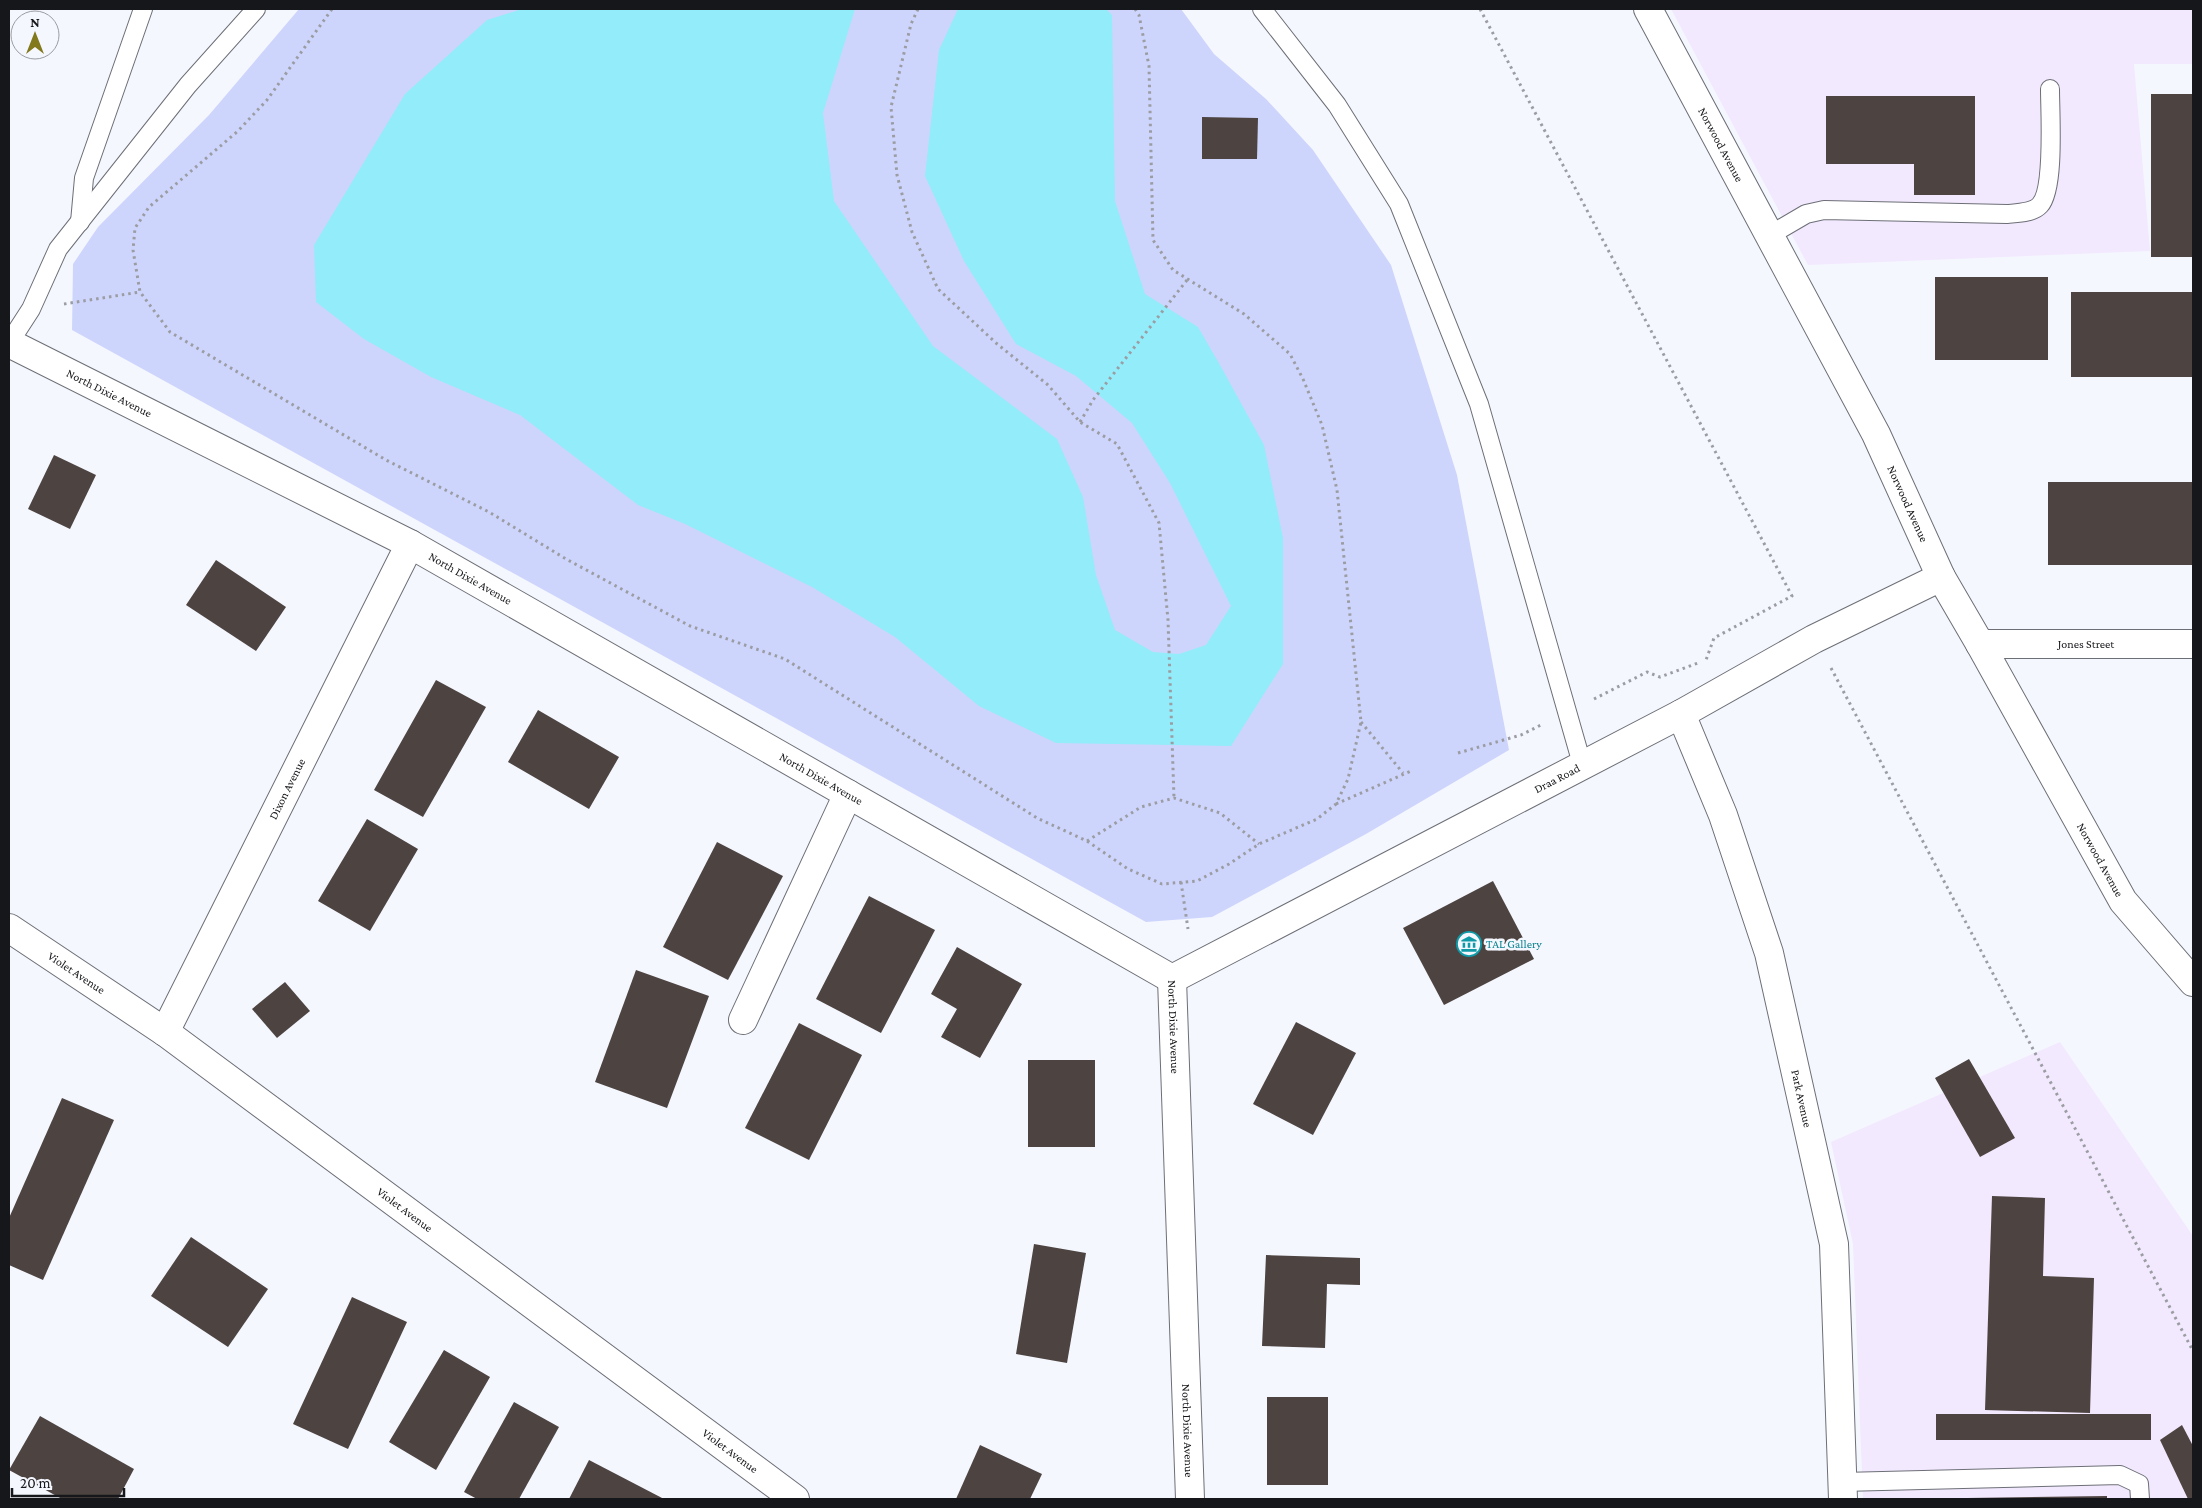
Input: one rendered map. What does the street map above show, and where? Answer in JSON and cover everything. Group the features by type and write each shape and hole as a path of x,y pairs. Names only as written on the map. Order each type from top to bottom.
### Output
{"street":[{"name":"Norwood Avenue","path":"1648,9 1876,434 1941,577 2123,901 2193,982"},
{"name":"North Dixie Avenue","path":"9,343 410,544 1172,978 1190,1499"},
{"name":"Dixon Avenue","path":"165,1032 410,544"},
{"name":"Draa Road","path":"1172,978 1681,714 1814,639 1941,577"},
{"name":"Jones Street","path":"1980,644 2193,644"},
{"name":"Park Avenue","path":"1681,714 1723,815 1769,953 1834,1244 1843,1490"},
{"path":"743,1020 848,794"},
{"name":"Violet Avenue","path":"9,928 165,1032 795,1499"}],"lane":[{"path":"80,222 84,178 143,9"},
{"path":"9,343 31,309 58,249 188,85 256,9"},
{"path":"1262,9 1337,105 1399,204 1479,404 1582,764"},
{"path":"1770,235 1806,214 1824,210 2007,214 2025,212 2040,206 2049,189 2050,89"},
{"path":"1843,1490 2120,1475 2139,1484 2140,1499"}],"path":[{"path":"332,9 267,100 238,131 149,207 135,228 133,250 140,292 170,332 386,460 489,512 566,559 690,626 785,659 990,790 1037,818 1087,841 1137,872 1162,884 1197,881 1229,864 1259,844 1317,819 1336,804 1411,771"},
{"path":"918,9 912,24 891,107 897,175 912,232 938,288 996,343 1048,385 1080,422 1117,444 1159,523 1168,620 1174,798"},
{"path":"1135,9 1139,15 1149,66 1153,240 1173,270 1244,314 1290,354 1322,425 1337,490 1361,722 1348,779 1336,804"},
{"path":"1458,753 1522,735 1647,672 1660,677 1706,660 1714,638 1792,596 1480,9"},
{"path":"1080,422 1094,400 1187,280"},
{"path":"31,309 140,292"},
{"path":"1828,663 2193,1351"},
{"path":"1361,722 1404,773"},
{"path":"1087,841 1142,807 1174,798 1220,813 1259,844"},
{"path":"1181,882 1188,928"}],"shaded area":[{"path":"299,9 1181,9 1214,54 1266,99 1313,150 1391,265 1457,475 1509,750 1366,834 1212,917 1146,922 72,330 73,264 98,227 209,115"},
{"path":"522,9 855,9 823,113 834,201 933,346 1057,439 1083,497 1096,575 1115,630 1153,652 1179,654 1206,645 1231,606 1170,483 1132,423 1076,376 1016,344 964,261 925,176 939,50 958,9 1106,9 1112,15 1115,201 1145,294 1198,327 1220,365 1264,445 1283,538 1283,664 1231,746 1056,743 979,706 895,637 812,587 685,524 638,505 520,415 431,377 364,339 316,302 314,245 405,94 487,20"},
{"path":"1671,9 2193,9 2193,64 2134,64 2150,251 1808,265"},
{"path":"2060,1042 2193,1236 2193,1499 1863,1499 1853,1244 1831,1142"}],"building":[{"path":"2151,94 2193,94 2193,257 2151,257"},
{"path":"1826,96 1975,96 1975,195 1914,195 1914,164 1826,164"},
{"path":"1202,117 1258,118 1257,159 1202,159"},
{"path":"1935,277 2048,277 2048,360 1935,360"},
{"path":"2071,292 2193,292 2193,377 2071,377"},
{"path":"54,455 96,475 70,529 28,509"},
{"path":"2048,482 2193,482 2193,565 2048,565"},
{"path":"216,560 286,607 256,651 186,605"},
{"path":"436,680 486,707 423,817 374,790"},
{"path":"538,710 619,757 589,809 508,762"},
{"path":"367,819 418,849 370,931 318,901"},
{"path":"717,842 783,876 728,980 663,947"},
{"name":"TAL Gallery","path":"1493,881 1534,959 1444,1005 1403,928"},
{"path":"869,896 935,930 881,1033 816,999"},
{"path":"957,947 1022,984 980,1058 941,1037 957,1009 931,994"},
{"path":"636,970 709,996 667,1108 595,1082"},
{"path":"285,982 310,1011 277,1038 252,1009"},
{"path":"1296,1022 1356,1053 1313,1135 1253,1104"},
{"path":"799,1023 862,1055 809,1160 745,1128"},
{"path":"1969,1059 2015,1138 1980,1157 1935,1078"},
{"path":"1028,1060 1095,1060 1095,1147 1028,1147"},
{"path":"62,1098 114,1120 43,1280 9,1265 9,1218"},
{"path":"1992,1196 2045,1198 2043,1276 2094,1278 2090,1413 1985,1410"},
{"path":"191,1237 268,1289 228,1347 151,1296"},
{"path":"1034,1244 1086,1253 1067,1363 1016,1354"},
{"path":"1266,1255 1360,1258 1360,1285 1327,1284 1325,1348 1262,1346"},
{"path":"352,1297 407,1322 348,1449 293,1424"},
{"path":"444,1350 490,1377 436,1470 389,1442"},
{"path":"1267,1397 1328,1397 1328,1485 1267,1485"},
{"path":"514,1402 559,1427 519,1499 477,1499 464,1492"},
{"path":"1936,1414 2151,1414 2151,1440 1936,1440"},
{"path":"40,1416 134,1469 118,1499 62,1499 9,1470"},
{"path":"2182,1425 2193,1446 2193,1499 2188,1499 2160,1440"},
{"path":"980,1445 1042,1474 1030,1499 956,1499"},
{"path":"589,1460 664,1499 569,1499"},
{"path":"2107,1496 2107,1499 1967,1499 1967,1498"}],"place":[{"name":"TAL Gallery","path":"1469,944"}]}
